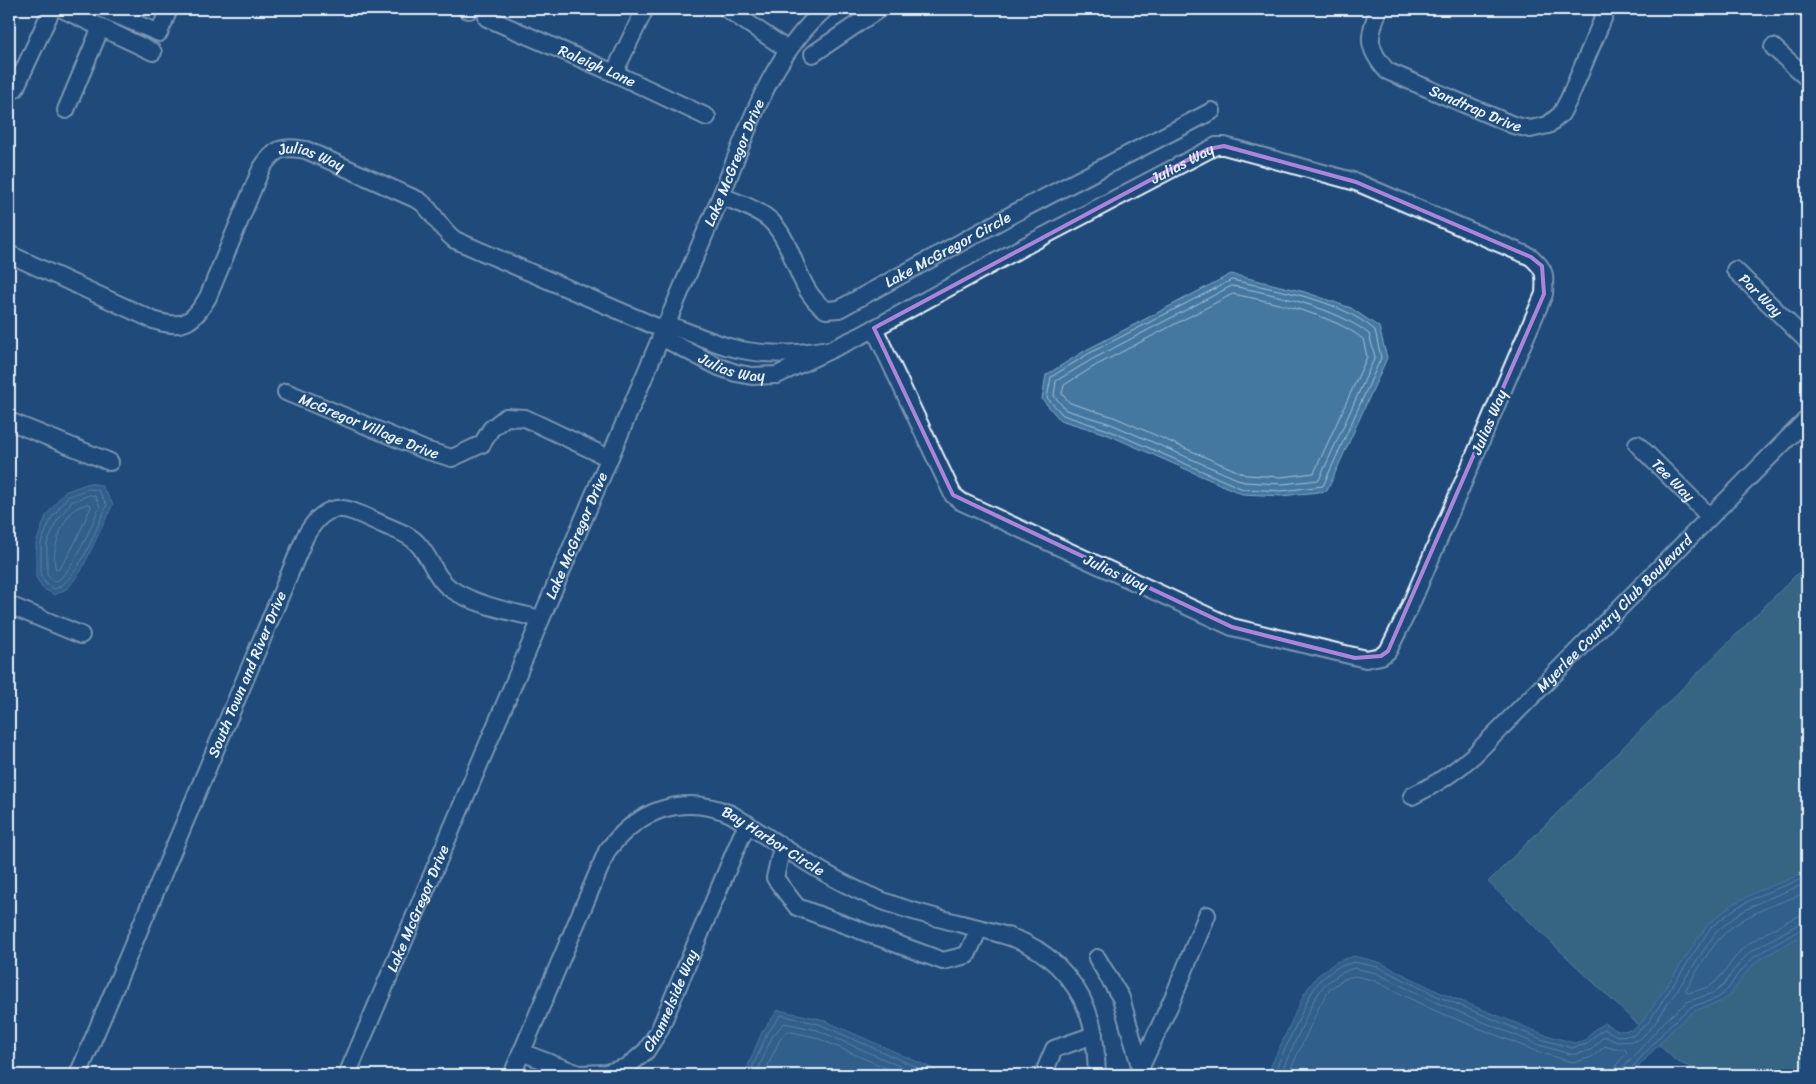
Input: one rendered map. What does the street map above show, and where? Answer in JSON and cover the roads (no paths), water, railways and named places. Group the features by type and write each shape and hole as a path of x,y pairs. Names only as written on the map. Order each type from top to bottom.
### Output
{"street":[{"path":"15,89 52,9"},
{"path":"62,9 153,52"},
{"path":"102,9 159,33 170,9"},
{"path":"614,73 645,9"},
{"path":"727,9 788,50"},
{"name":"Lake McGregor Drive","path":"347,1075 664,330 761,97 774,71 788,50 811,21 825,9"},
{"path":"813,54 879,9"},
{"name":"Sandtrap Drive","path":"1379,9 1370,41 1375,57 1387,71 1513,125 1530,129 1548,125 1561,114 1607,9"},
{"name":"Raleigh Lane","path":"486,18 614,73 707,117"},
{"path":"66,110 101,27"},
{"path":"1774,47 1807,78"},
{"name":"Lake McGregor Circle","path":"720,196 765,216 773,222 782,236 808,292 816,303 826,310 840,309 1011,215 1212,111"},
{"name":"Julias Way","path":"664,330 719,367 752,376 776,375 874,328 1021,248 1216,146 1224,146 1356,182 1531,257 1542,266 1545,281 1544,294 1408,611 1388,651 1381,656 1366,659 1232,627 962,502 953,496 874,328"},
{"name":"Julias Way","path":"9,254 153,320 167,325 189,322 199,313 208,297 261,169 269,157 278,150 290,147 306,150 420,201 430,209 445,232 455,240 664,330 744,350 778,353 812,352 832,349"},
{"name":"Par Way","path":"1735,270 1807,341"},
{"name":"McGregor Village Drive","path":"286,392 425,450 452,458 482,444 492,430 506,417 525,418 609,458"},
{"name":"Myerlee Country Club Boulevard","path":"1412,796 1432,786 1462,766 1474,755 1807,419"},
{"path":"9,421 110,462"},
{"name":"Tee Way","path":"1637,444 1710,517"},
{"name":"South Town and River Drive","path":"78,1075 305,537 318,517 325,512 342,508 375,521 415,541 428,557 435,573 455,592 499,608 541,620"},
{"path":"9,605 81,635"},
{"name":"Bay Harbor Circle","path":"512,1075 607,851 619,835 633,824 651,814 670,807 688,805 716,808 731,814 824,873 882,901 1024,942 1041,951 1074,984 1084,1002 1094,1035 1097,1075"},
{"name":"Channelside Way","path":"521,1052 579,1074 606,1073 627,1066 646,1051 659,1031 748,824"},
{"path":"782,847 775,878 798,907 943,961 967,955 979,929"},
{"path":"1138,1071 1173,998 1208,915"},
{"path":"1097,958 1121,998 1138,1071"},
{"path":"1043,1075 1054,1049 1094,1035"}],"water":[{"path":"1231,274 1305,292 1351,308 1379,327 1387,358 1327,491 1282,496 1242,494 1106,434 1060,420 1042,399 1046,375 1086,350"},
{"path":"89,483 101,485 113,504 81,571 68,588 55,595 42,588 36,577 36,543 46,516 64,492"},
{"path":"1807,868 1807,932 1757,961 1742,977 1732,993 1720,1002 1694,1011 1673,1029 1631,1075 1267,1075 1304,994 1317,976 1336,962 1354,956 1379,962 1439,992 1543,1034 1574,1043 1585,1040 1595,1029 1604,1023 1618,1031 1633,1030 1644,1020 1708,924 1733,904 1758,891 1800,875"},
{"path":"778,1010 821,1019 936,1070 937,1075 744,1075 762,1032"}]}
